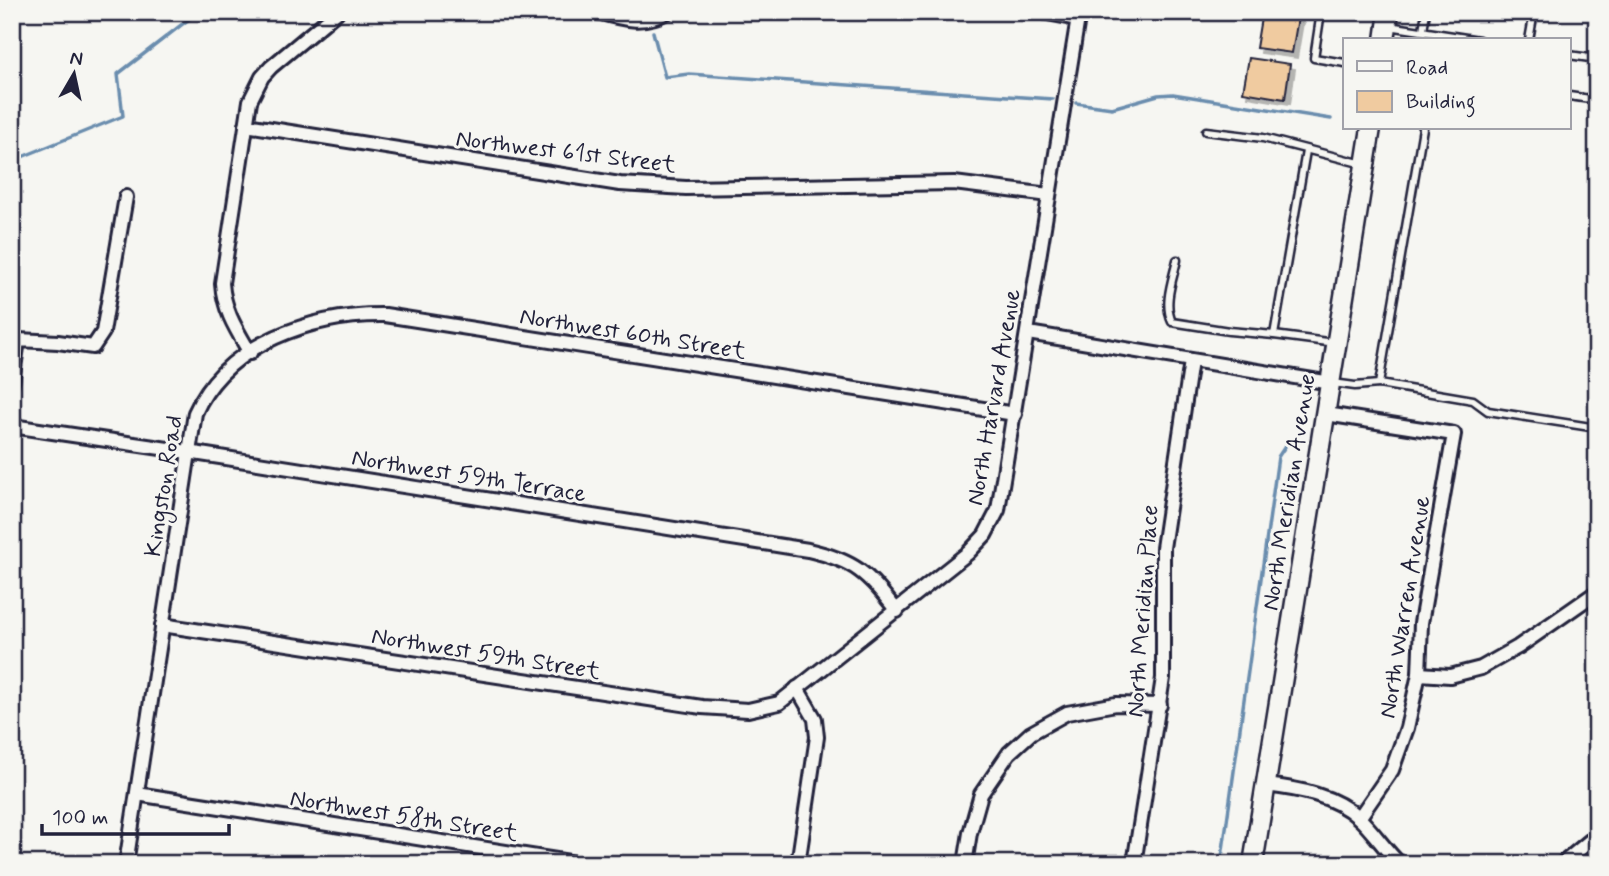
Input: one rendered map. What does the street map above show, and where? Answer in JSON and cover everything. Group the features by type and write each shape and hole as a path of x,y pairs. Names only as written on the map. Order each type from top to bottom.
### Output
{"main road":[{"name":"North Meridian Avenue","path":"1253,864 1371,130"}],"street":[{"path":"250,353 230,321 222,283 250,101 261,78 281,57 337,12"},
{"path":"598,12 633,20 655,18 667,12"},
{"path":"1042,12 1079,16"},
{"name":"North Harvard Avenue","path":"797,688 968,553 985,535 998,510 1079,16"},
{"name":"Northwest 61st Street","path":"246,125 620,184 686,188 954,183 1049,195"},
{"path":"12,383 18,340 93,347 103,332 126,197"},
{"name":"Northwest 60th Street","path":"250,353 290,331 319,320 385,315 1015,414"},
{"path":"1028,333 1331,383"},
{"name":"Kingston Road","path":"126,864 195,413 207,390 224,370 250,353"},
{"name":"North Meridian Place","path":"1134,864 1160,705 1163,678 1163,548 1191,361"},
{"name":"North Warren Avenue","path":"1326,414 1454,434 1421,623 1419,674 1407,728 1392,770 1359,818"},
{"name":"Northwest 59th Terrace","path":"12,426 808,550 838,557 870,577 897,611"},
{"path":"1419,674 1450,676 1481,668 1518,647 1597,592"},
{"name":"Northwest 59th Street","path":"162,625 702,707 748,710 779,704 797,688"},
{"path":"797,688 815,719 817,737 798,864"},
{"path":"965,864 981,794 1009,753 1031,733 1067,713 1116,704 1160,705"},
{"path":"1266,785 1298,789 1333,801 1359,818 1400,864"},
{"name":"Northwest 58th Street","path":"137,794 582,864"},
{"path":"1562,864 1597,835"}],"lane":[{"path":"1321,12 1314,58 1343,63"},
{"path":"1423,30 1426,12"},
{"path":"1530,38 1534,12"},
{"path":"1387,21 1468,38"},
{"path":"1570,55 1597,59"},
{"path":"1570,96 1597,100"},
{"path":"1379,384 1423,130"},
{"path":"1206,131 1263,138 1365,165"},
{"path":"1274,335 1306,150"},
{"path":"1177,260 1168,299 1168,315 1172,322 1337,343"},
{"path":"1331,383 1355,386 1379,384 1473,400 1488,411 1597,428"}],"building":[{"path":"1262,12 1299,12 1292,53 1256,48"},
{"path":"1249,58 1290,64 1285,99 1243,92"}],"waterway":[{"path":"12,161 123,116 118,74 198,12"},
{"path":"653,32 665,77 689,74 1053,99"},
{"path":"1076,103 1112,108 1158,95 1173,94 1331,119"},
{"path":"1221,864 1278,457 1286,445"}]}
